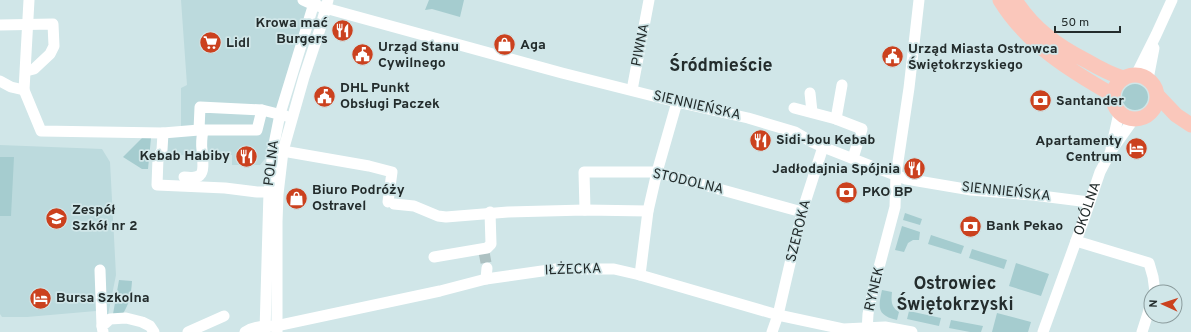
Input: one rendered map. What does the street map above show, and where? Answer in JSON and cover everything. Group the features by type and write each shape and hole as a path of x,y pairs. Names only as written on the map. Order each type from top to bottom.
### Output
{"main road":[{"path":"1000,0 1020,27 1053,58 1113,95"},
{"path":"1015,0 1029,19 1053,42 1071,53 1104,71 1152,83 1156,89 1157,103 1154,110 1149,115"},
{"path":"1136,78 1116,86 1113,95 1113,102 1119,114 1125,118 1133,120 1141,119 1156,113 1176,115"},
{"path":"1157,95 1176,115 1191,125"}],"street":[{"path":"30,0 24,90 41,131 163,133 201,130 257,130 262,110"},
{"name":"SIENNIEŃSKA","path":"303,0 327,4 555,71 677,102 748,118 795,132 823,147 906,178 971,190 1090,202"},
{"name":"PIWNA","path":"632,90 649,0"},
{"name":"RYNEK","path":"912,332 886,327 867,330 873,290 895,207 896,175 909,88 919,0"},
{"path":"1136,78 1172,0"},
{"name":"POLNA","path":"272,221 278,194 280,114 315,3"},
{"name":"POLNA","path":"270,330 272,221 269,192 278,150 293,117 327,4"},
{"path":"0,25 53,24 58,35 50,54 34,69 26,71"},
{"path":"0,81 11,88 24,90"},
{"path":"836,119 842,85"},
{"path":"810,93 812,112"},
{"path":"640,275 648,211 657,172 677,102"},
{"path":"184,177 194,178 202,172 203,155 200,107 262,110 293,117"},
{"path":"794,108 836,119 862,129 853,158"},
{"name":"OKÓLNA","path":"1111,151 1119,114"},
{"name":"OKÓLNA","path":"1042,332 1100,172 1111,151 1133,120"},
{"path":"163,133 162,150 158,158 157,185 269,192"},
{"name":"SZEROKA","path":"772,332 778,315 802,212 823,147"},
{"path":"278,150 370,166 392,172 391,203 414,206 438,216 446,217 490,212 585,210 648,211"},
{"name":"STODOLNA","path":"585,210 584,172 657,172 802,212"},
{"path":"434,258 483,251 487,248 491,244 490,212"},
{"path":"1076,241 1149,263 1153,284"},
{"path":"486,268 486,280"},
{"name":"IŁŻECKA","path":"245,332 249,330 270,330 486,280 556,269 614,269 640,275 778,315 843,329 867,330"},
{"path":"100,270 103,329"},
{"path":"188,332 224,316"},
{"path":"103,329 110,320 126,318 142,322 150,326 154,332"}],"shaded area":[{"path":"181,0 303,0 314,5 273,149 260,165 232,165 232,155 163,155 163,133 181,132 181,88 187,85"},
{"path":"429,0 464,0 460,17 432,9 425,10"},
{"path":"1135,84 1144,88 1148,97 1144,106 1135,110 1126,106 1122,97 1126,88"},
{"path":"143,137 151,138 148,169 142,169 123,157"},
{"name":"Zespół Szkół nr 2","path":"0,145 102,149 110,162 116,275 108,315 96,311 27,317 2,317 0,314"},
{"path":"0,157 14,157 11,216 0,216"},
{"path":"905,213 922,219 920,225 903,220"},
{"path":"902,226 920,232 919,240 913,240 908,243 904,252 895,250"},
{"path":"931,235 964,246 961,254 928,244"},
{"path":"972,249 1007,260 1004,269 969,258"},
{"path":"1016,263 1049,274 1041,296 1009,286"},
{"path":"119,280 132,281 130,299 122,315 113,314"},
{"path":"882,290 892,292 892,304 899,312 897,320 886,316 880,310"},
{"path":"909,311 941,318 939,326 907,319"},
{"path":"997,313 1031,322 1028,332 992,332"},
{"path":"951,320 983,326 981,332 970,332 949,328"}],"tunnel":[{"path":"484,252 487,268"}],"place":[{"name":"Krowa mać Burgers","path":"343,31"},
{"name":"Lidl","path":"211,43"},
{"name":"Aga","path":"505,45"},
{"name":"Urząd Stanu Cywilnego","path":"363,55"},
{"name":"Urząd Miasta Ostrowca Świętokrzyskiego","path":"892,57"},
{"name":"DHL Punkt Obsługi Paczek","path":"324,96"},
{"name":"Santander","path":"1040,101"},
{"name":"Sidi-bou Kebab","path":"760,140"},
{"name":"Apartamenty Centrum","path":"1137,149"},
{"name":"Kebab Habiby","path":"246,156"},
{"name":"Jadłodajnia Spójnia","path":"915,169"},
{"name":"PKO BP","path":"846,192"},
{"name":"Biuro Podróży Ostravel","path":"297,198"},
{"name":"Zespół Szkół nr 2","path":"57,218"},
{"name":"Bank Pekao","path":"970,226"},
{"name":"Bursa Szkolna","path":"41,298"}],"district":[{"name":"Śródmieście","path":"721,66"},
{"name":"Ostrowiec Świętokrzyski","path":"955,294"}]}
